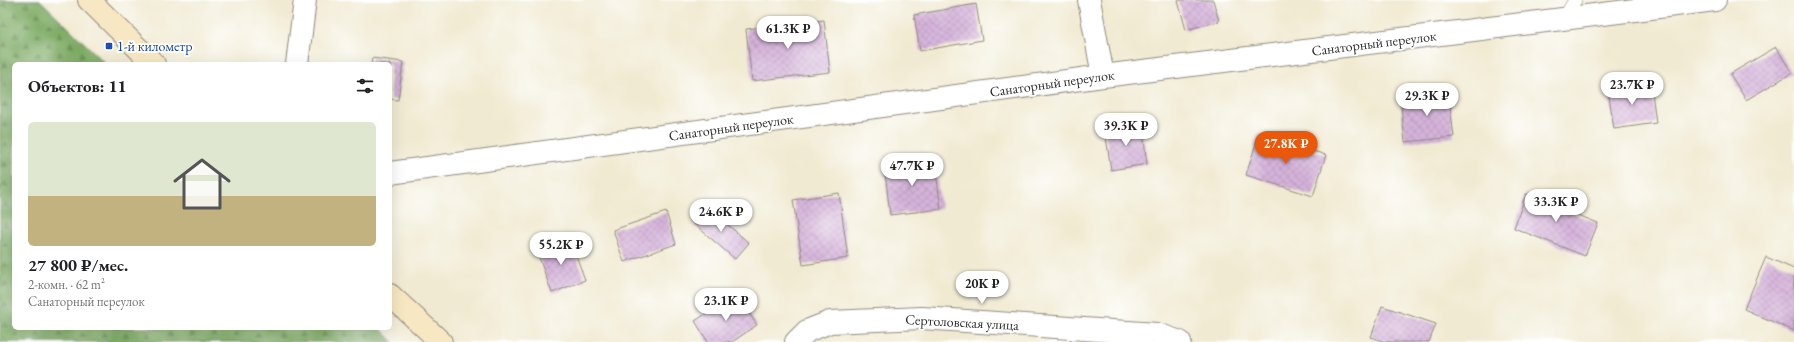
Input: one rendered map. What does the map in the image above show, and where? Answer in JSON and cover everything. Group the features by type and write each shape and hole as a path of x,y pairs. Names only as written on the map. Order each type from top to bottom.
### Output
{"main road":[{"path":"89,0 152,62"},
{"path":"392,297 441,342"}],"street":[{"path":"297,62 305,0"},
{"path":"1089,0 1103,76"},
{"name":"Санаторный переулок","path":"392,173 1103,76 1715,0"},
{"name":"Сертоловская улица","path":"796,342 807,331 830,322 922,318 1157,334 1180,342"}],"lane":[{"path":"1564,19 1575,0"}],"green space":[{"path":"0,0 40,0 104,62 12,62 12,330 382,330 394,342 0,342"}],"building":[{"path":"1213,0 1219,21 1186,30 1178,1"},
{"path":"976,4 982,40 920,51 914,15"},
{"path":"824,20 830,72 752,81 746,29"},
{"path":"1776,47 1792,73 1746,100 1730,74"},
{"path":"372,58 403,62 398,100 392,99 392,62 371,62"},
{"path":"1651,84 1656,123 1614,129 1608,90"},
{"path":"1448,91 1454,137 1405,142 1400,97"},
{"path":"1142,124 1147,164 1111,170 1105,130"},
{"path":"1259,134 1326,155 1313,196 1246,175"},
{"path":"934,158 941,209 890,215 884,164"},
{"path":"1548,192 1574,202 1570,212 1598,223 1585,256 1514,228 1526,194 1544,202"},
{"path":"839,193 848,258 803,265 793,200"},
{"path":"707,207 749,243 735,259 693,223"},
{"path":"666,212 676,244 624,262 613,230"},
{"path":"570,239 585,280 552,293 537,252"},
{"path":"1766,257 1794,269 1794,331 1744,309"},
{"path":"736,294 757,325 732,342 708,342 695,321"},
{"path":"1382,306 1436,324 1429,342 1385,342 1371,337"}],"place":[{"name":"1-й километр","path":"109,46"}]}
